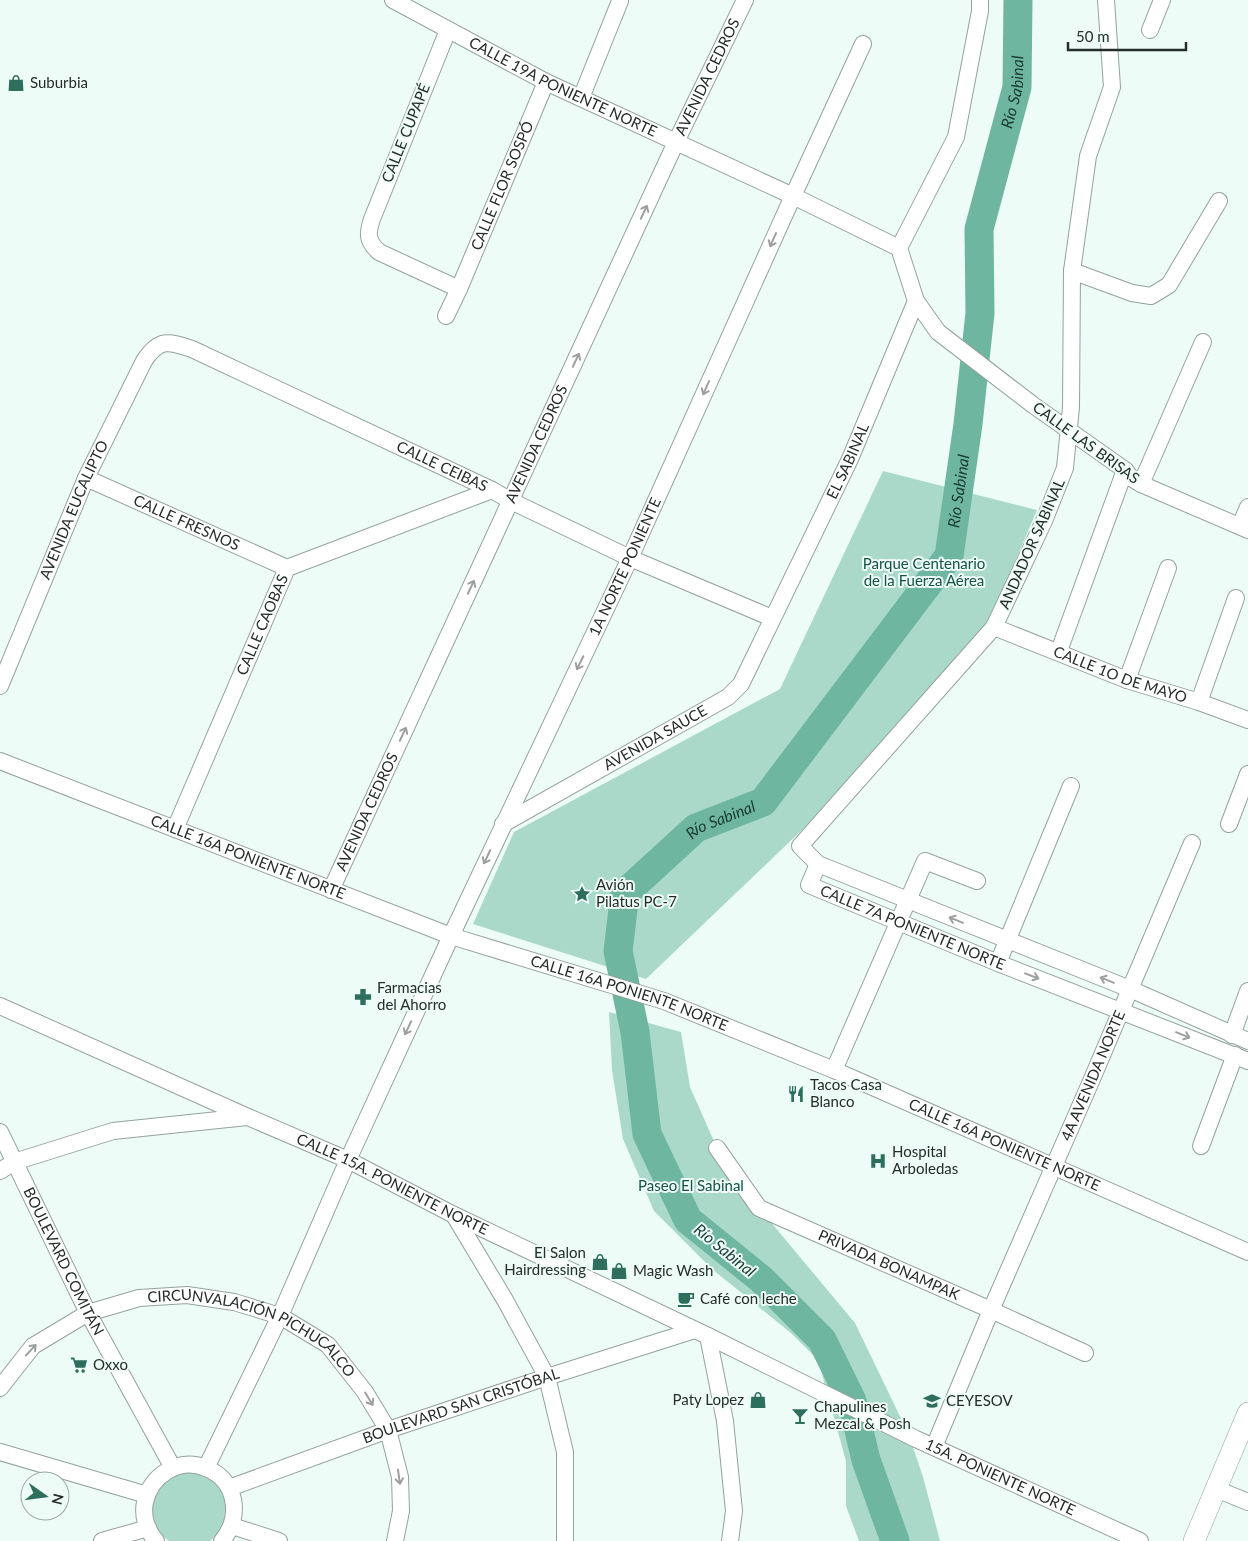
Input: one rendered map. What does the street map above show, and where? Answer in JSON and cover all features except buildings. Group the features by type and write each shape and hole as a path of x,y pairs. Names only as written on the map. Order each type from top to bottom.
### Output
{"main road":[{"path":"1194,1541 1248,1412"}],"street":[{"name":"CALLE 19A PONIENTE NORTE","path":"393,0 546,82 793,196 899,248"},
{"name":"AVENIDA CEDROS","path":"331,890 676,142 745,0"},
{"path":"916,300 899,248 956,137 980,11 980,0"},
{"name":"ANDADOR SABINAL","path":"818,864 800,846 994,627 1044,521 1065,468 1070,431 1072,271 1088,156 1112,87 1106,0"},
{"path":"1150,30 1162,0"},
{"path":"580,98 620,1"},
{"name":"CALLE CUPAPÉ","path":"448,30 372,220 368,237 372,246 378,252 459,289"},
{"name":"1A NORTE PONIENTE","path":"206,1468 280,1316 348,1160 451,936 630,558 863,44"},
{"name":"CALLE FLOR SOSPÓ","path":"446,316 546,82"},
{"path":"1072,271 1132,293 1151,296 1169,285 1219,201"},
{"name":"CALLE LAS BRISAS","path":"916,300 938,332 1033,405 1125,470 1131,478 1244,528"},
{"name":"EL SABINAL","path":"772,618 850,459 916,300"},
{"path":"1141,484 1203,342"},
{"name":"CALLE CEIBAS","path":"164,343 178,344 192,349 492,490 630,558 772,618"},
{"name":"AVENIDA EUCALIPTO","path":"0,686 86,478 144,361 152,349 164,343"},
{"path":"1059,652 1125,470"},
{"name":"CALLE FRESNOS","path":"86,478 287,568"},
{"name":"CALLE CAOBAS","path":"175,829 287,568 492,490"},
{"path":"1244,528 1248,508"},
{"path":"1127,680 1168,568"},
{"path":"1199,702 1236,598"},
{"name":"AVENIDA SAUCE","path":"503,824 728,697 741,684 772,618"},
{"name":"CALLE 1O DE MAYO","path":"994,627 1127,680 1199,702 1248,720"},
{"name":"CALLE 16A PONIENTE NORTE","path":"0,761 451,936 664,1001 834,1070 1248,1252"},
{"path":"1229,824 1248,774"},
{"path":"998,963 1071,786"},
{"name":"4A AVENIDA NORTE","path":"934,1447 1192,843"},
{"path":"834,1070 925,861 977,881"},
{"name":"CALLE 7A PONIENTE NORTE","path":"1241,1058 998,963 809,885 818,864 1130,989 1248,1041"},
{"path":"1232,1035 1248,991"},
{"name":"CALLE 15A. PONIENTE NORTE","path":"0,1006 348,1160 454,1215 702,1333 835,1399"},
{"path":"1201,1146 1241,1058"},
{"path":"0,1171 14,1162 113,1131 248,1117"},
{"name":"BOULEVARD COMITÁN","path":"0,1132 88,1313 173,1468"},
{"name":"PRIVADA BONAMPAK","path":"717,1148 759,1208 1085,1353"},
{"path":"454,1215 505,1300 547,1377 565,1452 565,1541"},
{"name":"CIRCUNVALACIÓN PICHUCALCO","path":"0,1388 33,1346 88,1313 139,1298 188,1295 234,1302 280,1316 328,1345 365,1392 388,1430 400,1477 401,1511 395,1541"},
{"path":"702,1333 725,1421 734,1511 730,1541"},
{"name":"BOULEVARD SAN CRISTÓBAL","path":"229,1488 388,1430 547,1377 702,1333"},
{"name":"15A. PONIENTE NORTE","path":"835,1399 934,1447 1140,1541"},
{"path":"0,1452 147,1495"},
{"path":"102,1541 152,1534 144,1517 144,1506 152,1484 162,1474 173,1468 195,1465 217,1474 229,1488 234,1503 234,1513 232,1526 222,1541"},
{"path":"1216,1489 1248,1502"},
{"path":"232,1526 279,1541"}],"green space":[{"name":"Parque Centenario de la Fuerza Aérea","path":"883,471 1037,510 990,620 804,828 646,979 473,924 514,832 780,689"},
{"name":"Paseo El Sabinal","path":"609,1012 681,1032 690,1087 717,1148 759,1208 855,1323 909,1435 923,1477 940,1541 859,1541 846,1506 846,1461 818,1360 791,1333 712,1269 654,1211 623,1139 612,1070"},
{"path":"194,1471 210,1478 223,1493 226,1511 222,1528 210,1541 169,1541 157,1528 154,1520 152,1512 155,1495 173,1475"}],"waterway":[{"name":"Río Sabinal","path":"895,1541 866,1460 852,1401 822,1340 761,1279 688,1220 647,1134 635,1032 618,951 625,893 696,828 763,802 949,556 968,424 980,313 979,229 1017,87 1018,0"}],"place":[{"name":"Suburbia","path":"16,83"},
{"name":"Avión Pilatus PC-7","path":"582,894"},
{"name":"Farmacias del Ahorro","path":"363,997"},
{"name":"Tacos Casa Blanco","path":"796,1094"},
{"name":"Hospital Arboledas","path":"878,1161"},
{"name":"El Salon Hairdressing","path":"600,1262"},
{"name":"Magic Wash","path":"619,1271"},
{"name":"Café con leche","path":"686,1299"},
{"name":"Oxxo","path":"79,1365"},
{"name":"Paty Lopez","path":"758,1400"},
{"name":"CEYESOV","path":"932,1401"},
{"name":"Chapulines Mezcal & Posh","path":"800,1416"}]}
